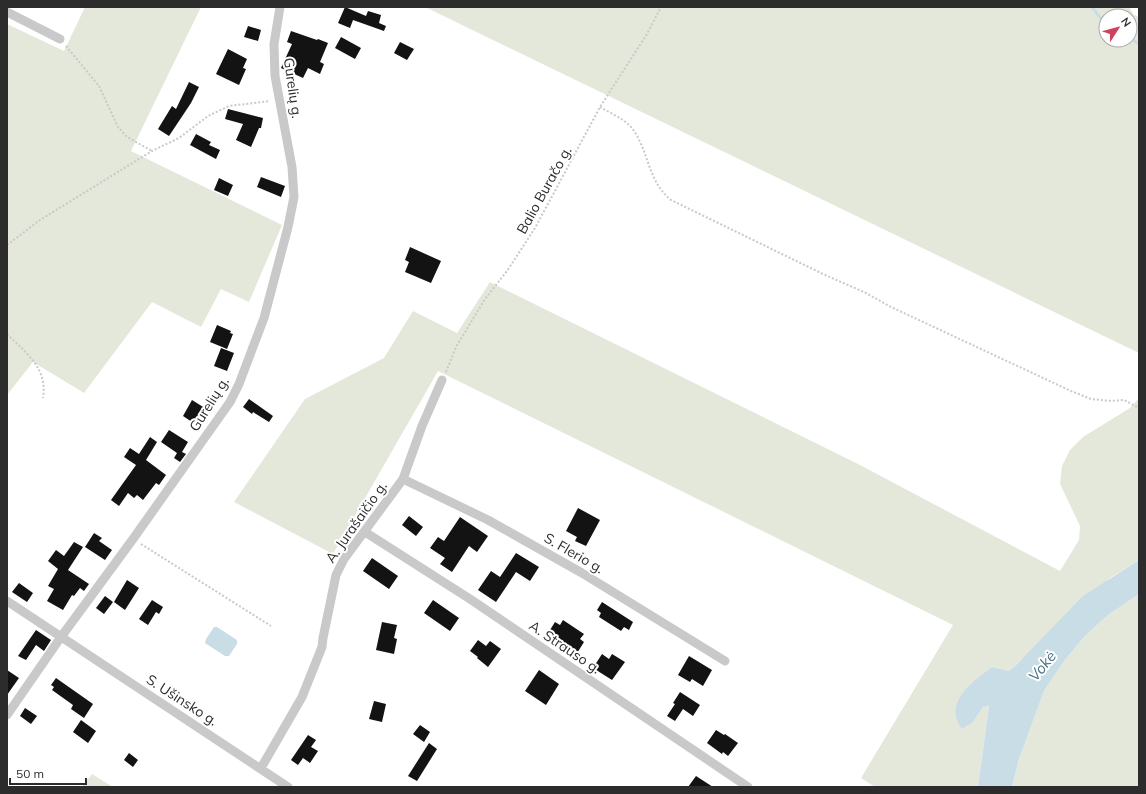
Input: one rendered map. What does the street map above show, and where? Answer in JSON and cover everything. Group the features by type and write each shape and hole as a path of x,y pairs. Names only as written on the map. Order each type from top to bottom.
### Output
{"street":[{"name":"Gurelių g.","path":"7,715 61,637 133,539 230,402 239,384 264,318 288,227 294,197 292,167 275,76 274,44 280,7"},
{"path":"7,12 60,39"},
{"name":"A. Jurašaičio g.","path":"261,768 302,697 322,647 336,575 344,559 403,479 422,426 442,380"},
{"name":"S. Flerio g.","path":"403,479 488,520 568,565 725,661"},
{"name":"A. Strauso g.","path":"365,532 477,604 748,787"},
{"name":"S. Ušinsko g.","path":"7,601 288,787"}],"path":[{"name":"Balio Buračo g.","path":"442,380 456,347 485,299 507,271 536,228 600,108 647,34 661,7"},
{"path":"60,39 99,86 118,127 127,137 152,151"},
{"path":"7,245 40,220 152,151 179,138 208,116 229,106 280,100"},
{"path":"600,108 626,123 636,134 655,180 661,191 670,200 823,274 866,293 891,307 1071,391 1092,398 1111,401 1124,400 1139,408"},
{"path":"7,334 39,368 44,380 45,388 43,398"},
{"path":"133,539 271,626"}],"shaded area":[{"path":"85,7 201,7 131,151 282,225 249,302 221,289 201,327 152,302 84,393 33,362 7,395 7,24 64,51"},
{"path":"425,7 1129,7 1098,8 1098,48 1138,48 1139,17 1139,353"},
{"path":"490,282 860,465 1060,571 1079,540 1080,526 1060,484 1062,466 1070,450 1083,437 1130,408 1139,398 1139,560 1110,578 1009,671 992,667 973,722 983,707 989,706 978,787 875,787 861,778 953,625 438,371 333,554 234,502 305,399 384,358 413,311 457,333"},
{"path":"1139,594 1139,787 1012,787 1019,759 1044,691 1064,661 1085,636 1108,615"},
{"path":"92,774 113,787 82,787"}],"water":[{"name":"Vokė","path":"1139,560 1139,594 1108,615 1085,636 1064,661 1044,691 1019,759 1012,787 978,787 989,706 983,707 973,722 962,729 957,719 956,710 958,701 962,694 976,679 992,667 1009,671 1083,596"},
{"path":"214,627 217,627 237,640 237,644 229,656 225,656 205,643"}],"building":[{"path":"345,7 366,16 368,11 381,15 379,23 386,26 384,31 353,20 350,28 338,23"},
{"path":"248,26 261,30 258,41 244,37"},
{"path":"291,31 328,43 320,62 324,64 320,74 308,68 303,78 281,68 292,44 287,42"},
{"path":"341,37 361,48 355,59 335,48"},
{"path":"400,42 414,49 407,60 394,53"},
{"path":"228,49 247,59 243,68 246,69 239,85 216,74"},
{"path":"189,82 199,87 191,103 169,136 158,129 172,106 176,109"},
{"path":"228,109 263,118 261,128 259,128 251,147 236,140 243,124 225,119"},
{"path":"196,134 211,142 209,145 220,150 216,159 190,145"},
{"path":"261,177 285,186 281,197 257,187"},
{"path":"219,178 233,185 228,196 214,190"},
{"path":"410,247 441,261 431,283 405,272 409,262 405,260"},
{"path":"217,325 231,331 230,333 233,334 227,349 210,342"},
{"path":"221,348 234,353 227,371 214,366"},
{"path":"249,399 273,416 269,422 253,412 252,414 243,407"},
{"path":"192,400 208,410 198,426 183,416"},
{"path":"169,430 188,442 182,452 186,454 180,462 174,458 177,453 161,442"},
{"path":"150,437 157,442 146,460 166,475 159,485 156,483 143,500 137,495 134,498 128,493 119,506 111,500 136,465 124,457 130,448 139,454"},
{"path":"578,508 600,520 586,546 575,541 577,537 566,531"},
{"path":"409,516 423,527 416,536 402,525"},
{"path":"460,517 488,536 477,552 469,546 452,572 440,564 445,558 430,548 438,537 444,541"},
{"path":"94,533 102,538 99,541 112,550 105,560 85,547"},
{"path":"74,542 83,547 68,570 89,584 84,591 80,588 74,596 72,595 63,610 47,601 54,589 48,586 58,569 48,561 56,550 64,556"},
{"path":"516,553 539,567 530,581 516,572 496,602 478,590 491,571 500,577"},
{"path":"372,558 398,576 389,589 363,571"},
{"path":"127,580 139,588 125,610 114,602"},
{"path":"19,583 33,593 27,602 12,592"},
{"path":"105,596 113,602 104,614 96,608"},
{"path":"152,600 163,607 159,614 156,612 148,625 139,619"},
{"path":"433,600 459,618 450,631 424,613"},
{"path":"602,602 633,622 629,630 624,627 621,631 599,617 601,613 597,610"},
{"path":"563,620 584,634 580,639 584,642 574,658 545,638 555,622 560,625"},
{"path":"382,622 397,625 394,638 397,639 394,654 376,650"},
{"path":"36,630 51,640 44,651 36,645 26,660 18,656"},
{"path":"478,640 486,646 490,641 501,649 488,667 470,651"},
{"path":"602,654 609,659 612,654 625,662 612,680 593,668"},
{"path":"689,656 712,670 703,686 692,679 690,682 678,675"},
{"path":"7,670 19,678 7,695"},
{"path":"539,670 559,684 546,705 525,691"},
{"path":"56,678 93,704 84,718 71,709 73,705 52,690 54,687 51,685"},
{"path":"680,692 700,705 693,716 683,709 675,721 667,716 675,704 673,703"},
{"path":"374,701 386,704 382,722 369,719"},
{"path":"25,708 37,716 31,724 20,716"},
{"path":"81,720 96,731 88,743 73,732"},
{"path":"420,725 430,732 424,742 413,734"},
{"path":"716,730 738,743 728,756 723,752 722,754 707,743"},
{"path":"308,735 316,740 311,747 318,751 310,763 303,758 298,765 291,760"},
{"path":"429,743 437,749 417,781 408,776"},
{"path":"129,753 138,760 133,767 124,760"},
{"path":"696,776 713,787 688,787"}],"waterway":[{"path":"1092,7 1098,15"}]}
